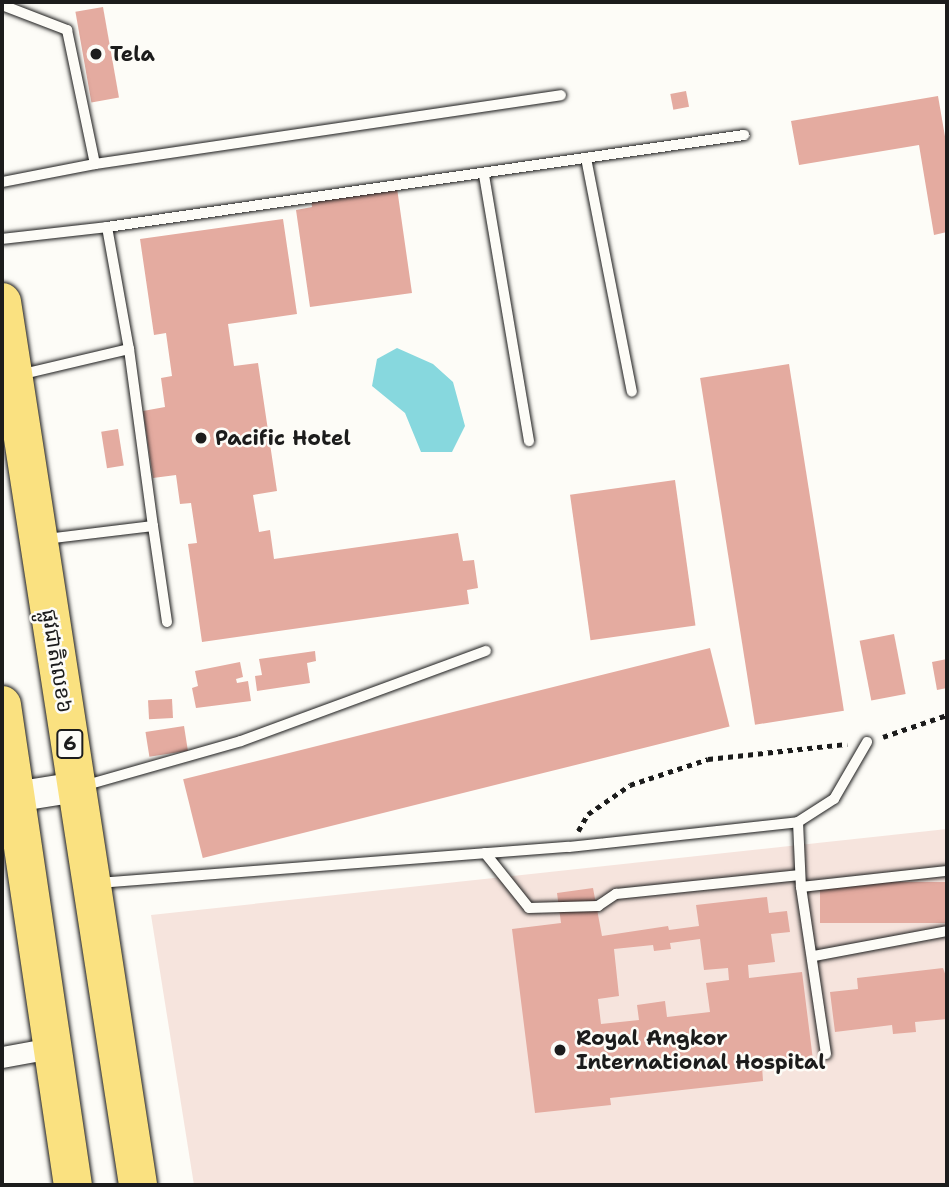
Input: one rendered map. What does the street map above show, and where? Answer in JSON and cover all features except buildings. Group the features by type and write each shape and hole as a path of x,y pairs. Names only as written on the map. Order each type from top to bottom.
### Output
{"highway":[{"name":"ផ្លូវជាតិលេខ៦","path":"2,302 138,1185"},
{"path":"2,705 9,798 73,1185"}],"street":[{"path":"9,798 77,787"},
{"path":"2,1057 51,1048"}],"lane":[{"path":"2,5 67,30 95,164"},
{"path":"2,182 95,164 561,95"},
{"path":"2,239 484,175 744,135"},
{"path":"586,158 632,392"},
{"path":"484,175 529,441"},
{"path":"107,227 129,349 167,622"},
{"path":"13,376 129,349"},
{"path":"38,539 153,526"},
{"path":"77,787 229,745 486,651"},
{"path":"92,883 569,847 798,822 834,799 867,742"},
{"path":"798,822 801,887 814,956 826,1054"},
{"path":"485,853 529,908 598,906 616,894 800,875"},
{"path":"801,887 947,871"},
{"path":"814,956 947,931"}],"path":[{"path":"569,847 587,814 631,785 708,759 867,742 947,715"}],"shaded area":[{"name":"Royal Angkor International Hospital","path":"947,829 947,1185 194,1185 151,915"}],"water":[{"path":"397,348 433,364 453,382 465,426 452,452 421,452 405,413 372,386 377,359"}],"place":[{"name":"Tela","path":"96,54"},
{"name":"Pacific Hotel","path":"201,438"},
{"name":"Royal Angkor International Hospital","path":"560,1050"}]}
